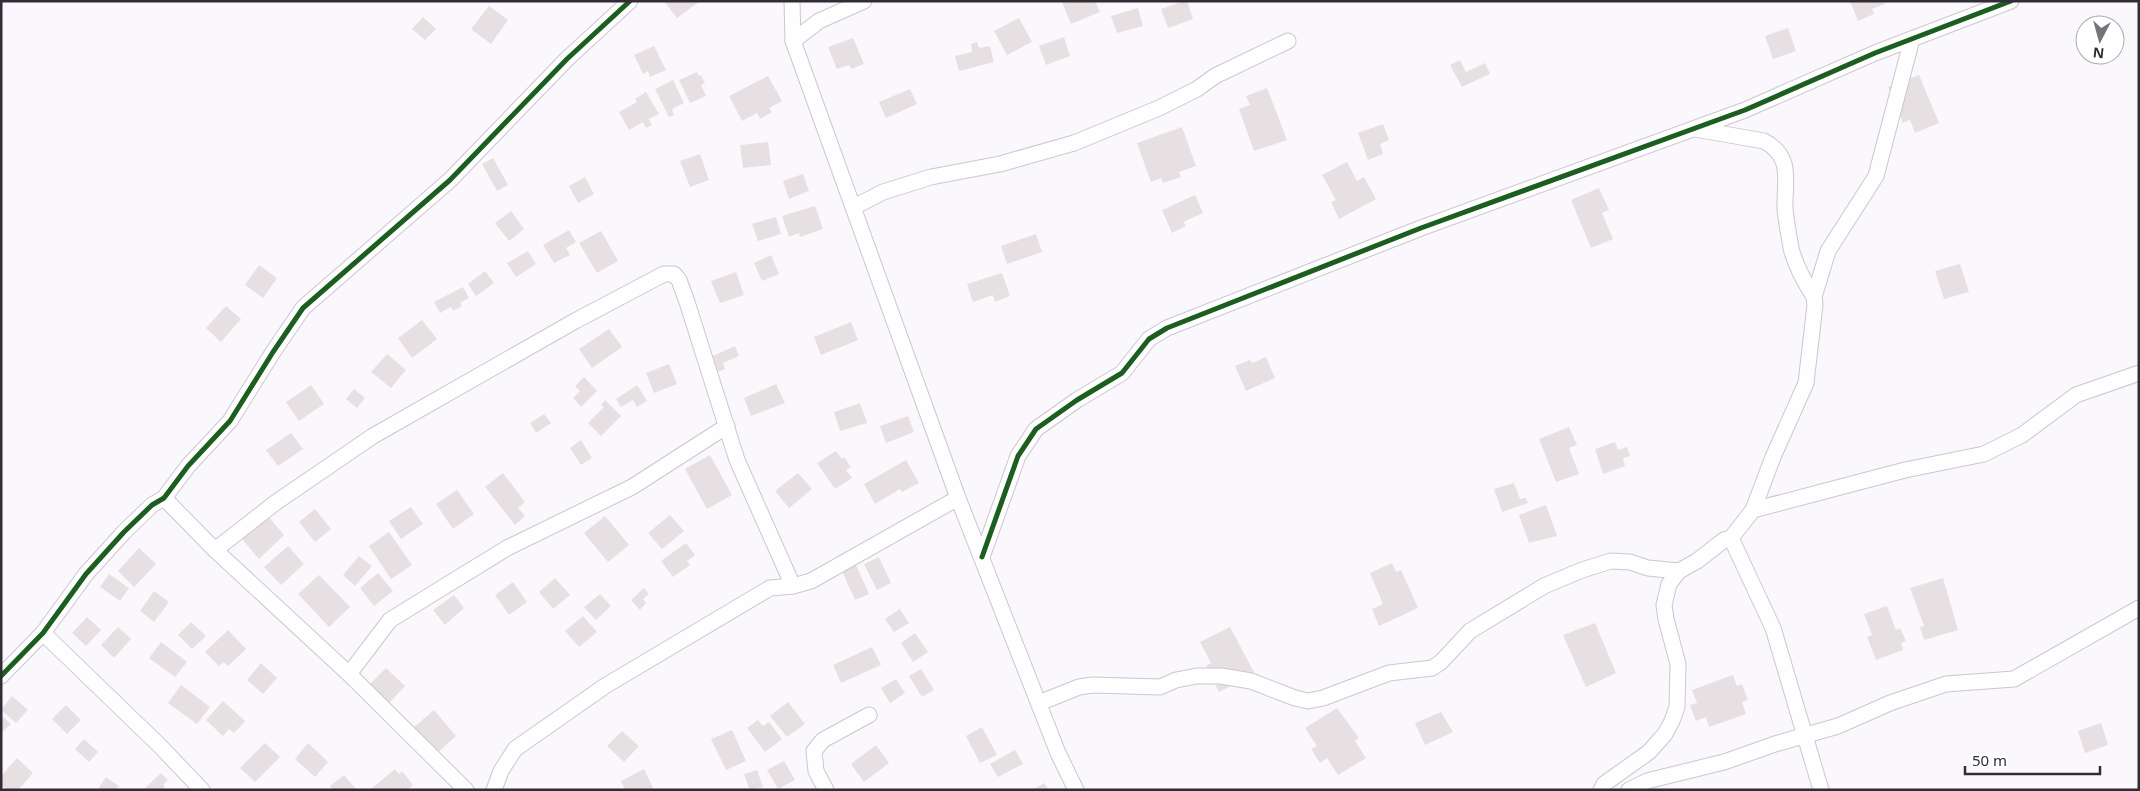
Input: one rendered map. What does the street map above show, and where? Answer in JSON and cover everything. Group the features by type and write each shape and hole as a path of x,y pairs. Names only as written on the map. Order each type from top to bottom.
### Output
{"street":[{"path":"1,676 43,633 86,574 117,539 152,505 164,498 188,466 230,421 303,308 450,180 567,59 630,1"},
{"path":"792,1 793,41 958,498 1039,703 1076,790"},
{"path":"793,41 819,21 864,1"},
{"path":"982,557 1018,456 1036,429 1077,400 1122,373 1149,339 1168,328 1421,228 1745,110 1912,39 2011,1"},
{"path":"1601,790 1604,784 1649,752 1665,734 1672,721 1677,707 1678,664 1664,606 1669,584 1679,571 1698,561 1724,540 1732,538 1753,510 1773,457 1806,383 1814,316 1814,297 1828,251 1876,176 1912,39"},
{"path":"854,207 883,192 931,178 1000,164 1074,143 1159,108 1215,76 1288,41"},
{"path":"1694,128 1764,142 1779,152 1786,170 1786,212 1792,250 1814,297"},
{"path":"215,550 275,503 373,436 575,321 664,274 674,274 679,280 738,460 793,586"},
{"path":"1753,510 1905,470 1984,454 2022,436 2076,395 2139,373"},
{"path":"349,674 390,620 507,548 632,487 727,426"},
{"path":"164,498 215,550 349,674 466,790"},
{"path":"498,788 501,771 515,749 605,686 770,588 811,582 958,498"},
{"path":"1732,538 1773,628 1821,790"},
{"path":"1039,703 1079,687 1093,685 1160,687 1176,680 1197,676 1221,676 1251,681 1302,700 1323,698 1389,673 1432,668 1442,662 1470,631 1544,586 1582,570 1610,561 1630,562 1648,568 1679,571"},
{"path":"1630,790 1647,780 1724,762 1838,726 1890,703 1946,684 2014,679 2139,608"},
{"path":"43,633 160,746 202,790"},
{"path":"826,790 816,771 814,751 823,740 869,715"}],"building":[{"path":"664,1 700,1 677,18"},
{"path":"1095,1 1100,12 1071,24 1062,2"},
{"path":"1187,1 1193,19 1168,28 1161,9"},
{"path":"1850,1 1883,1 1885,4 1872,9 1874,14 1858,21"},
{"path":"489,6 508,20 491,44 471,29"},
{"path":"1138,8 1143,26 1117,33 1111,16"},
{"path":"423,17 436,29 425,40 412,29"},
{"path":"1019,18 1032,42 1007,55 994,31"},
{"path":"1788,28 1796,51 1773,59 1765,36"},
{"path":"1064,37 1070,56 1046,65 1039,46"},
{"path":"853,38 864,64 851,69 849,65 837,69 828,47"},
{"path":"977,42 979,48 990,46 994,62 959,71 955,56 972,52 971,44"},
{"path":"654,46 666,70 650,77 648,71 643,74 634,55"},
{"path":"1460,60 1466,72 1485,63 1490,74 1462,87 1450,65"},
{"path":"697,72 705,83 701,85 706,96 690,103 679,80"},
{"path":"1919,75 1939,123 1915,133 1910,120 1903,123 1888,87"},
{"path":"768,76 782,101 769,108 772,112 760,119 757,113 742,121 729,96"},
{"path":"673,80 684,103 672,109 674,115 669,117 655,89"},
{"path":"1267,88 1287,140 1254,151 1239,109 1250,105 1246,96"},
{"path":"910,89 917,104 886,118 879,102"},
{"path":"646,92 659,114 649,119 652,125 646,128 643,122 629,130 619,112 637,102 635,99"},
{"path":"1383,124 1389,140 1380,144 1383,154 1368,160 1358,133"},
{"path":"1182,127 1196,166 1179,172 1181,177 1163,183 1161,178 1151,182 1137,143"},
{"path":"768,142 771,165 743,168 740,145"},
{"path":"700,154 709,180 690,187 680,161"},
{"path":"493,158 508,185 497,191 482,164"},
{"path":"1347,162 1357,181 1364,177 1376,199 1339,219 1331,202 1336,200 1322,175"},
{"path":"803,174 809,191 789,199 783,181"},
{"path":"585,177 594,194 578,203 569,186"},
{"path":"1599,188 1609,210 1602,213 1613,239 1591,248 1571,200"},
{"path":"1195,195 1203,213 1183,222 1186,226 1172,233 1162,210"},
{"path":"815,206 823,229 800,237 799,233 789,237 782,216"},
{"path":"511,211 524,229 509,241 495,223"},
{"path":"776,217 781,234 758,241 752,224"},
{"path":"569,230 576,242 566,248 570,255 554,263 543,245"},
{"path":"601,231 618,261 597,273 579,243"},
{"path":"1036,234 1042,252 1007,264 1001,246"},
{"path":"528,251 536,264 516,277 507,263"},
{"path":"771,255 779,274 762,281 754,263"},
{"path":"1960,264 1969,292 1944,299 1935,271"},
{"path":"259,265 277,278 263,298 245,285"},
{"path":"485,271 494,283 476,296 468,284"},
{"path":"736,272 744,295 720,303 711,281"},
{"path":"1002,273 1010,296 995,302 993,295 973,302 967,284"},
{"path":"463,287 469,298 460,303 462,306 453,311 451,307 440,313 434,302"},
{"path":"226,306 241,319 221,342 206,328"},
{"path":"422,320 437,339 412,358 398,338"},
{"path":"851,322 858,340 821,355 814,337"},
{"path":"609,329 622,347 592,368 579,349"},
{"path":"735,346 739,356 723,363 725,369 713,374 706,359"},
{"path":"387,354 406,370 391,388 371,372"},
{"path":"1266,357 1275,378 1246,391 1235,366 1250,360 1252,363"},
{"path":"669,364 677,384 654,393 646,373"},
{"path":"584,377 597,391 581,407 573,398 580,391 575,386"},
{"path":"776,384 785,403 751,416 744,398"},
{"path":"311,385 324,404 299,421 286,402"},
{"path":"637,385 647,401 637,407 633,400 621,407 616,399"},
{"path":"354,389 365,398 357,408 346,399"},
{"path":"605,400 621,416 601,436 588,423 604,407 601,405"},
{"path":"860,403 867,423 840,431 834,412"},
{"path":"544,414 551,423 536,433 530,423"},
{"path":"908,416 914,432 886,443 880,426"},
{"path":"1569,427 1577,445 1569,448 1579,474 1556,482 1539,439"},
{"path":"291,433 303,449 278,466 266,450"},
{"path":"581,440 592,458 581,465 570,448"},
{"path":"1615,442 1618,450 1627,447 1630,456 1623,458 1625,466 1603,474 1595,449"},
{"path":"836,451 842,459 844,457 851,467 846,470 852,478 835,489 817,463"},
{"path":"710,455 732,495 707,509 685,469"},
{"path":"906,460 919,483 902,492 900,489 875,504 864,484"},
{"path":"503,473 525,502 518,508 525,516 515,525 485,487"},
{"path":"798,473 812,489 789,508 775,491"},
{"path":"1514,483 1520,499 1526,498 1528,503 1502,512 1494,489"},
{"path":"457,490 474,514 453,529 436,504"},
{"path":"1546,505 1557,536 1529,543 1519,515"},
{"path":"411,507 423,524 401,539 389,521"},
{"path":"315,509 331,529 315,542 299,522"},
{"path":"670,515 684,531 662,549 648,533"},
{"path":"268,516 284,535 259,559 241,538"},
{"path":"605,516 629,545 608,562 584,533"},
{"path":"389,532 412,565 391,579 369,546"},
{"path":"686,543 695,555 687,561 690,565 673,577 661,561"},
{"path":"288,546 304,564 281,585 264,567"},
{"path":"139,548 156,564 134,587 118,571"},
{"path":"359,556 372,566 355,586 343,575"},
{"path":"879,557 891,583 877,590 864,564"},
{"path":"855,563 869,594 855,600 841,569"},
{"path":"1392,563 1396,572 1401,570 1418,608 1379,626 1372,609 1383,604 1370,573"},
{"path":"378,573 393,591 374,606 360,588"},
{"path":"109,574 129,588 120,601 100,587"},
{"path":"319,575 350,607 329,627 298,594"},
{"path":"555,578 570,595 553,609 539,592"},
{"path":"1943,578 1958,630 1924,640 1920,627 1924,626 1910,588"},
{"path":"513,582 527,602 509,615 495,595"},
{"path":"644,588 649,594 643,599 646,603 640,610 631,600"},
{"path":"154,591 169,602 154,622 140,611"},
{"path":"600,594 611,606 596,620 584,607"},
{"path":"454,595 464,608 445,625 433,610"},
{"path":"1887,606 1896,630 1900,628 1906,641 1901,643 1903,650 1876,660 1867,637 1872,635 1864,614"},
{"path":"900,609 909,623 894,632 885,619"},
{"path":"583,616 597,632 579,647 565,631"},
{"path":"87,617 101,630 86,646 72,633"},
{"path":"191,622 206,636 192,649 178,635"},
{"path":"1595,623 1616,673 1586,687 1563,635"},
{"path":"118,627 131,639 114,658 101,645"},
{"path":"1230,627 1255,674 1219,692 1206,666 1211,663 1200,642"},
{"path":"228,630 246,649 228,666 224,662 219,666 205,652"},
{"path":"915,633 928,652 913,662 901,643"},
{"path":"161,642 187,662 175,677 149,658"},
{"path":"872,647 881,665 841,683 833,665"},
{"path":"261,663 277,678 263,694 247,680"},
{"path":"386,668 405,686 389,703 370,684"},
{"path":"921,669 934,690 922,697 909,676"},
{"path":"1733,675 1737,686 1742,684 1748,700 1742,702 1746,714 1709,727 1706,717 1696,721 1690,705 1697,703 1692,690"},
{"path":"896,679 905,693 890,703 881,688"},
{"path":"181,685 210,707 197,724 168,703"},
{"path":"12,696 28,710 16,723 1,710"},
{"path":"223,701 245,721 234,733 229,729 223,736 206,720"},
{"path":"788,702 805,724 787,737 770,716"},
{"path":"66,705 81,720 67,734 52,719"},
{"path":"1337,708 1359,738 1355,741 1366,758 1338,775 1327,758 1320,763 1311,749 1317,746 1305,728"},
{"path":"434,710 456,736 436,754 413,728"},
{"path":"1441,712 1453,732 1425,745 1415,723"},
{"path":"1,715 11,724 1,733"},
{"path":"758,720 763,726 769,722 782,739 765,752 747,728"},
{"path":"2101,723 2108,745 2085,753 2078,731"},
{"path":"982,727 997,755 980,763 966,736"},
{"path":"732,730 746,761 726,770 711,739"},
{"path":"622,731 639,746 624,762 607,746"},
{"path":"84,739 98,752 89,762 75,749"},
{"path":"265,743 280,757 255,782 240,768"},
{"path":"308,743 328,762 315,777 295,759"},
{"path":"876,745 889,763 864,782 851,764"},
{"path":"1015,750 1023,764 998,777 990,764"},
{"path":"17,758 33,773 18,790 7,790 1,785 1,776"},
{"path":"784,761 795,780 778,789 767,770"},
{"path":"395,769 399,774 402,771 413,785 407,790 370,790"},
{"path":"644,769 654,790 625,790 621,781"},
{"path":"757,770 763,787 750,790 744,774"},
{"path":"161,773 168,780 163,785 165,787 162,790 143,790"},
{"path":"344,775 357,790 333,790 330,786"},
{"path":"106,777 119,786 116,790 98,789"},
{"path":"1044,783 1049,790 1033,790"}],"cycle path":[{"path":"1,676 43,633 86,574 124,532 152,505 164,498 188,466 230,421 303,308 450,180 567,59 630,1"},
{"path":"982,557 1018,456 1036,429 1077,400 1122,373 1149,339 1167,328 1421,228 1745,110 1875,53 2011,1"}]}
